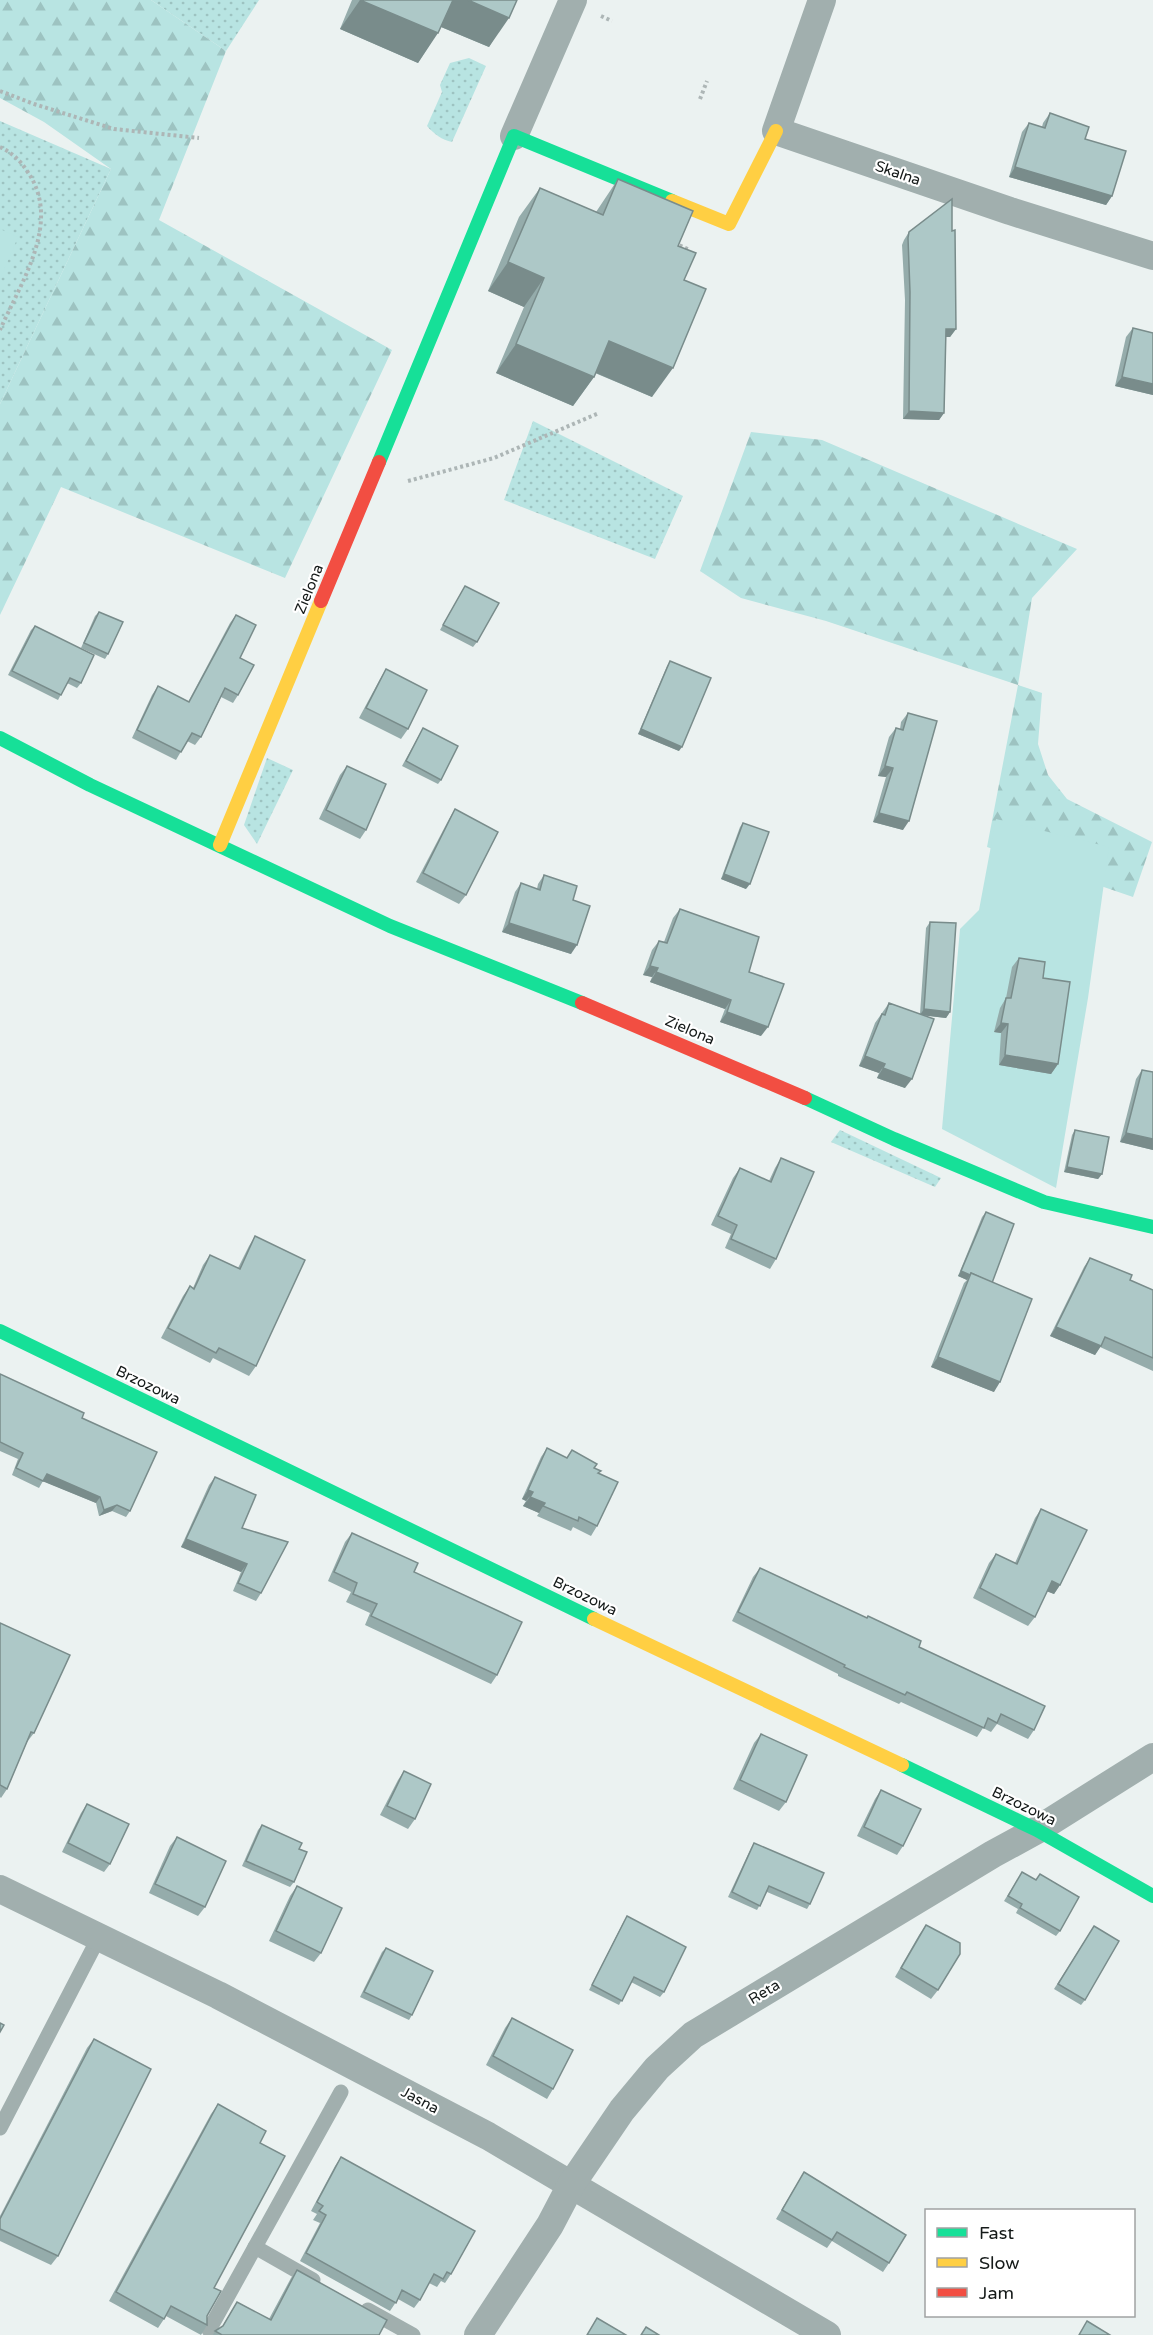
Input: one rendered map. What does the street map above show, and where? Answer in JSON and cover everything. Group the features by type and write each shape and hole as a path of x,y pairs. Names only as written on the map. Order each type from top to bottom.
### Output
{"street":[{"path":"573,0 514,136 729,224 776,131 822,0"},
{"name":"Skalna","path":"776,131 1010,211 1153,256"},
{"name":"Zielona","path":"220,845 514,136"},
{"name":"Zielona","path":"0,738 90,785 390,926 618,1017 782,1087 894,1139 1044,1202 1153,1227"},
{"name":"Brzozowa","path":"0,1331 412,1532 1037,1830 1153,1896"},
{"name":"Reta","path":"478,2335 550,2225 571,2185 622,2110 657,2068 693,2035 993,1854 1037,1830 1153,1757"},
{"name":"Jasna","path":"0,1888 228,2001 488,2136 827,2335"}],"lane":[{"path":"0,2127 99,1937"},
{"path":"209,2330 341,2092"},
{"path":"255,2247 324,2286"},
{"path":"354,2302 413,2335"}],"path":[{"path":"700,99 707,81"},
{"path":"0,91 114,129 199,138"},
{"path":"0,147 19,159 33,178 41,204 42,222 38,245 0,330"},
{"path":"669,241 690,250"},
{"path":"368,490 494,458 599,413"}],"green space":[{"path":"0,0 151,0 226,51 159,220 392,350 285,578 61,487 0,615 0,404 111,169 44,122 0,98"},
{"path":"151,0 259,0 226,51"},
{"path":"469,58 486,66 452,142 438,136 427,126 442,92 440,85 450,63"},
{"path":"0,121 111,169 0,404"},
{"path":"0,229 18,237 0,279"},
{"path":"533,421 683,496 655,559 504,500"},
{"path":"751,432 822,440 1077,549 1032,598 1018,685 826,621 741,598 700,571"},
{"path":"1018,685 1042,693 1038,744 1048,775 1067,799 1152,842 1133,897 987,847"},
{"path":"267,758 293,770 257,844 244,825"},
{"path":"996,819 1109,847 1088,998 1056,1188 942,1129 960,929 979,910"},
{"path":"840,1130 941,1178 935,1187 831,1142"}],"building":[{"path":"360,0 453,0 438,33"},
{"path":"468,0 517,0 509,18"},
{"path":"1050,113 1089,127 1085,139 1126,151 1112,196 1015,167 1029,123 1045,128"},
{"path":"618,179 693,211 678,246 696,253 684,280 706,289 673,368 609,341 594,377 516,344 544,278 508,262 540,188 603,215"},
{"path":"952,199 952,231 955,230 956,329 946,329 944,413 909,411 909,232"},
{"path":"1133,328 1153,333 1153,384 1122,377"},
{"path":"465,586 499,603 477,642 443,625"},
{"path":"99,612 123,622 108,654 84,643"},
{"path":"236,615 256,625 240,658 254,665 238,695 225,688 201,737 192,733 181,752 137,730 158,686 189,702"},
{"path":"35,626 94,655 81,683 70,678 61,695 12,671"},
{"path":"670,661 711,678 682,747 641,729"},
{"path":"386,669 427,690 408,729 366,708"},
{"path":"908,713 937,721 909,821 879,813 893,768 885,766 896,728 903,730"},
{"path":"423,728 458,746 441,780 406,761"},
{"path":"347,766 386,784 366,830 326,810"},
{"path":"455,809 498,832 466,895 423,873"},
{"path":"743,823 769,832 750,884 724,874"},
{"path":"544,875 577,886 573,900 590,906 577,945 509,923 521,883 540,890"},
{"path":"680,909 759,937 749,972 784,984 768,1027 727,1012 731,1000 656,972 658,968 650,966 659,941 667,943"},
{"path":"930,922 956,923 950,1012 924,1009"},
{"path":"1019,958 1045,962 1043,978 1070,982 1058,1064 1005,1055 1008,1024 1001,1023 1006,998 1011,998"},
{"path":"889,1003 934,1019 912,1079 883,1068 885,1064 865,1056 882,1014 885,1015"},
{"path":"1142,1070 1153,1072 1153,1139 1126,1133"},
{"path":"1075,1130 1109,1137 1102,1174 1067,1167"},
{"path":"781,1158 814,1172 776,1259 731,1239 737,1225 718,1216 740,1168 771,1182"},
{"path":"986,1212 1014,1224 992,1283 961,1271"},
{"path":"255,1236 305,1260 256,1366 219,1348 216,1353 168,1328 190,1286 194,1289 210,1255 240,1269"},
{"path":"1090,1258 1132,1275 1130,1280 1153,1290 1153,1358 1105,1337 1101,1346 1056,1327"},
{"path":"971,1273 1032,1299 1000,1382 938,1357"},
{"path":"0,1374 84,1413 82,1418 157,1452 130,1511 117,1505 104,1510 100,1497 47,1474 43,1481 16,1468 23,1453 0,1442"},
{"path":"547,1448 567,1458 572,1450 597,1464 594,1468 601,1471 598,1473 618,1482 597,1526 579,1517 578,1521 543,1506 545,1503 530,1497 533,1492 528,1490"},
{"path":"215,1477 256,1495 242,1528 288,1542 261,1593 238,1583 247,1564 186,1539"},
{"path":"1041,1509 1087,1530 1060,1585 1052,1581 1035,1617 980,1588 996,1554 1017,1564"},
{"path":"352,1533 418,1563 414,1572 522,1622 497,1675 371,1616 377,1604 353,1594 357,1583 334,1572"},
{"path":"760,1568 921,1641 919,1647 1045,1706 1034,1730 1001,1714 997,1723 988,1718 984,1728 907,1692 905,1695 844,1667 845,1665 738,1612"},
{"path":"0,1623 70,1655 34,1733 31,1732 7,1789 0,1785"},
{"path":"761,1734 807,1755 786,1802 740,1780"},
{"path":"404,1771 431,1784 415,1819 387,1806"},
{"path":"881,1790 921,1809 903,1846 864,1827"},
{"path":"87,1804 129,1824 110,1864 68,1843"},
{"path":"262,1825 302,1843 299,1849 307,1852 294,1882 246,1861"},
{"path":"177,1837 226,1861 205,1907 155,1884"},
{"path":"754,1843 824,1873 810,1904 769,1886 760,1906 732,1892"},
{"path":"1022,1872 1036,1880 1040,1874 1079,1897 1060,1931 1020,1908 1022,1904 1008,1896"},
{"path":"297,1886 342,1908 321,1953 276,1931"},
{"path":"627,1916 686,1947 664,1992 634,1977 622,2001 592,1985"},
{"path":"926,1925 960,1943 960,1954 938,1990 901,1968"},
{"path":"1094,1926 1119,1941 1085,2000 1058,1984"},
{"path":"386,1948 433,1971 412,2015 364,1992"},
{"path":"512,2018 573,2050 553,2089 493,2056"},
{"path":"94,2039 151,2069 58,2256 0,2229 0,2219"},
{"path":"218,2104 266,2131 260,2143 285,2156 214,2288 221,2291 207,2316 207,2325 171,2306 164,2319 116,2292"},
{"path":"341,2157 475,2231 451,2274 447,2272 443,2279 434,2274 420,2300 402,2290 396,2303 306,2253 326,2215 319,2211 323,2206 317,2202"},
{"path":"804,2172 906,2235 889,2263 837,2232 832,2240 782,2210"},
{"path":"297,2270 387,2320 379,2335 222,2335 215,2331 223,2326 237,2302 271,2320"},
{"path":"597,2318 626,2335 587,2335"},
{"path":"1087,2321 1110,2335 1079,2335"},
{"path":"646,2327 659,2335 641,2335"}],"traffic: fast":[{"path":"379,462 514,136 672,201"},
{"path":"0,738 90,785 390,926 582,1003"},
{"path":"805,1098 894,1139 1044,1202 1153,1227"},
{"path":"0,1331 594,1619"},
{"path":"902,1765 1037,1830 1153,1896"}],"traffic: slow":[{"path":"672,201 729,224 776,131"},
{"path":"220,845 321,601"},
{"path":"594,1619 902,1765"}],"traffic: jam":[{"path":"321,601 379,462"},
{"path":"582,1003 805,1098"}]}
